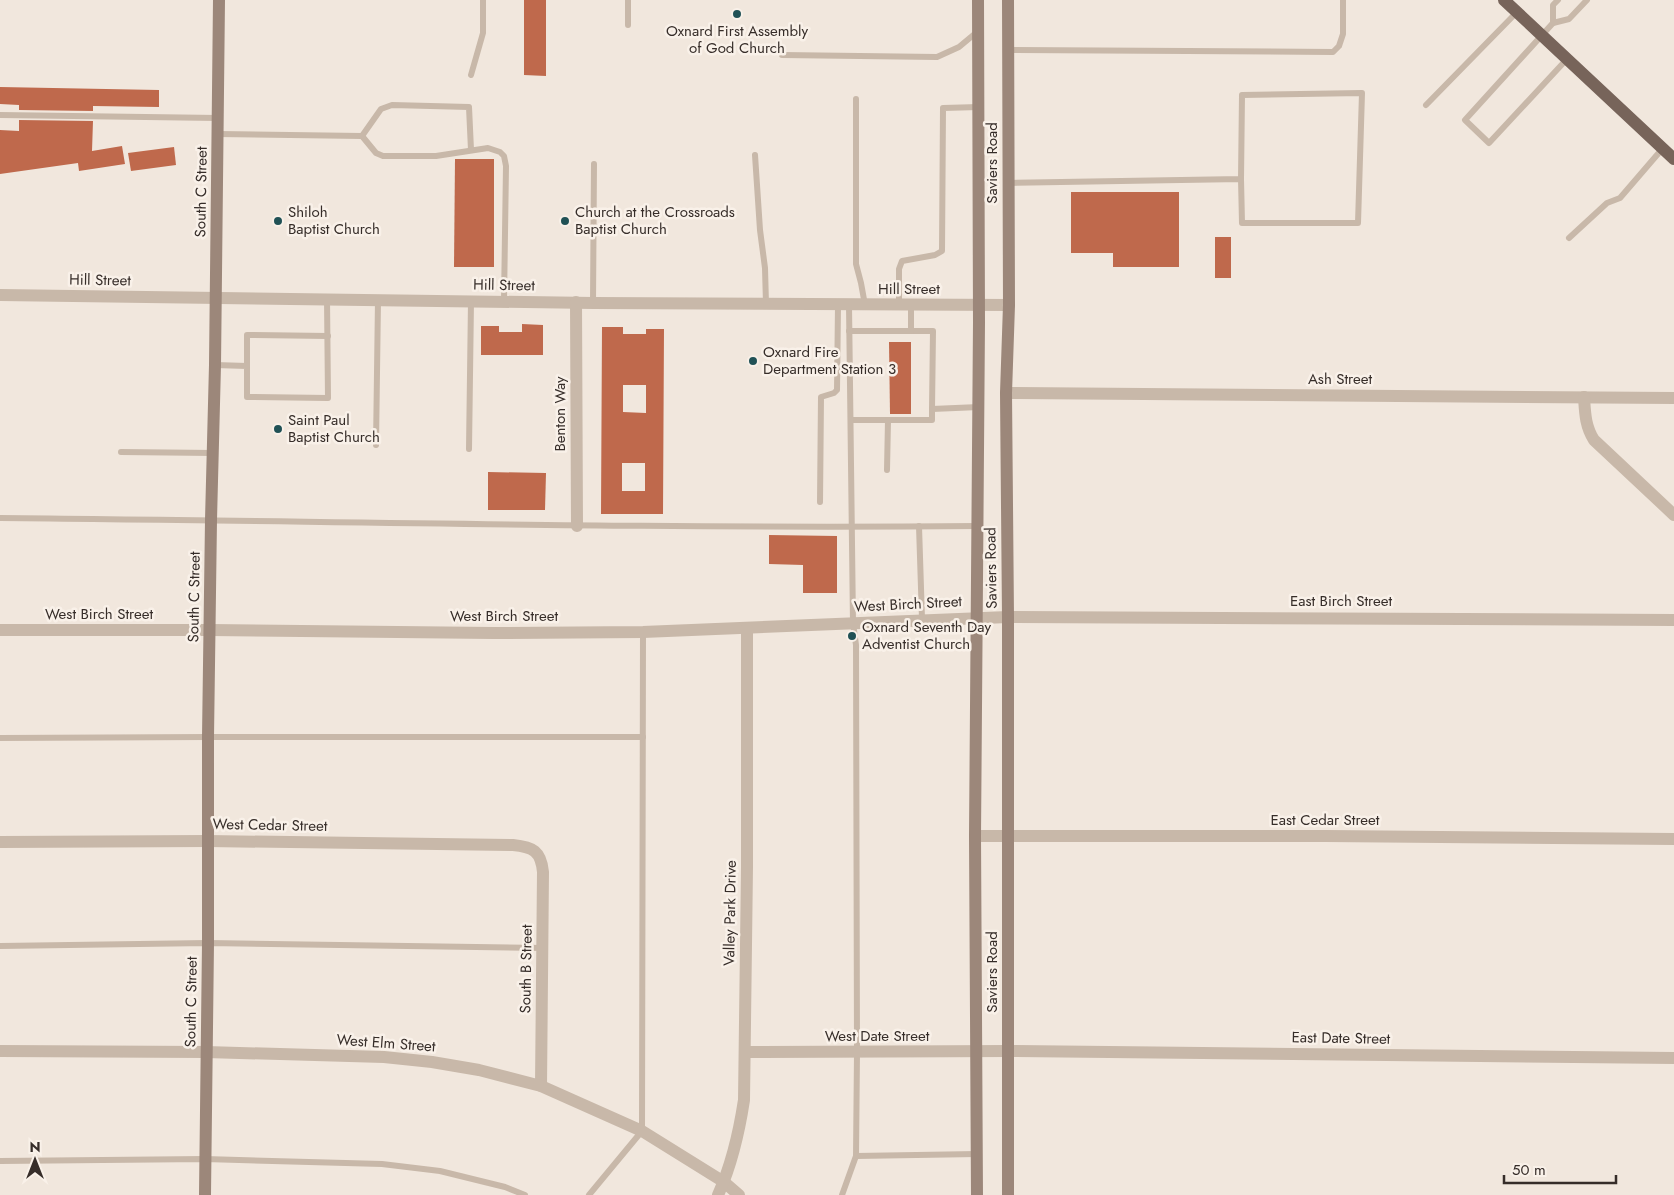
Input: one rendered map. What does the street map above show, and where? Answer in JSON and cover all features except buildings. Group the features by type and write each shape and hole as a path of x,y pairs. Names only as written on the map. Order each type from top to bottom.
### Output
{"main road":[{"name":"South C Street","path":"205,1195 208,737 219,0"},
{"name":"Saviers Road","path":"977,1195 978,1051 975,836 978,617 978,0"},
{"name":"Saviers Road","path":"1008,0 1008,305 1006,394 1008,1195"},
{"path":"1504,0 1674,159"}],"street":[{"name":"Hill Street","path":"0,295 593,303 1008,305"},
{"name":"Benton Way","path":"576,302 577,526"},
{"name":"Ash Street","path":"1006,394 1674,398"},
{"path":"1584,397 1588,431 1594,440 1674,515"},
{"name":"West Birch Street","path":"0,630 643,632 922,619 1008,617"},
{"name":"East Birch Street","path":"1008,617 1674,620"},
{"name":"Valley Park Drive","path":"718,1195 734,1154 740,1131 744,1100 747,628"},
{"name":"East Cedar Street","path":"975,836 1326,836 1674,839"},
{"name":"West Cedar Street","path":"0,842 208,841 513,845 524,846 538,853"},
{"name":"South B Street","path":"538,853 543,872 541,1086"},
{"name":"West Elm Street","path":"0,1051 206,1052 384,1057 432,1062 479,1070 541,1086 642,1131 724,1182 739,1195"},
{"name":"West Date Street","path":"745,1052 1008,1051"},
{"name":"East Date Street","path":"1008,1051 1674,1058"}],"lane":[{"path":"471,75 483,33 483,0"},
{"path":"628,0 628,25"},
{"path":"1008,50 1333,52 1339,46 1343,34 1343,0"},
{"path":"1558,0 1553,5 1553,22 1465,120 1489,142 1567,59"},
{"path":"1553,22 1569,19 1587,0"},
{"path":"1426,105 1517,12"},
{"path":"782,55 936,57 959,47 978,31"},
{"path":"1362,93 1358,223 1242,224 1241,179 1242,95 1362,93"},
{"path":"856,100 856,264 862,283 864,305"},
{"path":"362,136 381,109 392,105 469,107 471,150"},
{"path":"911,332 899,269 902,260 935,255 942,251 943,108 978,107"},
{"path":"0,115 218,118"},
{"path":"218,134 362,136 376,153 383,156 436,156 488,148 500,152 504,156 506,166 504,301"},
{"path":"1570,238 1607,202 1620,198 1663,148"},
{"path":"755,155 760,230 765,268 766,304"},
{"path":"593,303 594,164"},
{"path":"1008,183 1241,179"},
{"path":"327,299 328,336 328,398 247,397 247,335 328,336"},
{"path":"376,444 378,300"},
{"path":"469,449 471,301"},
{"path":"842,1195 856,1156 857,1053 856,646 853,622 850,332 844,305"},
{"path":"820,502 821,397 834,393 837,390 844,305"},
{"path":"850,332 934,331 932,420 851,420"},
{"path":"215,365 247,366"},
{"path":"932,409 978,407"},
{"path":"887,470 888,420"},
{"path":"121,452 213,453"},
{"path":"0,518 577,526 978,526"},
{"path":"919,526 922,619"},
{"path":"589,1195 642,1131 643,632"},
{"path":"0,738 643,737"},
{"path":"0,946 208,944 543,948"},
{"path":"856,1156 977,1154"},
{"path":"0,1161 205,1159 382,1164 440,1170 505,1187 525,1195"}],"place":[{"name":"Oxnard First Assembly of God Church","path":"737,14"},
{"name":"Shiloh Baptist Church","path":"278,221"},
{"name":"Church at the Crossroads Baptist Church","path":"565,221"},
{"name":"Oxnard Fire Department Station 3","path":"753,361"},
{"name":"Saint Paul Baptist Church","path":"278,429"},
{"name":"Oxnard Seventh Day Adventist Church","path":"852,636"}]}
